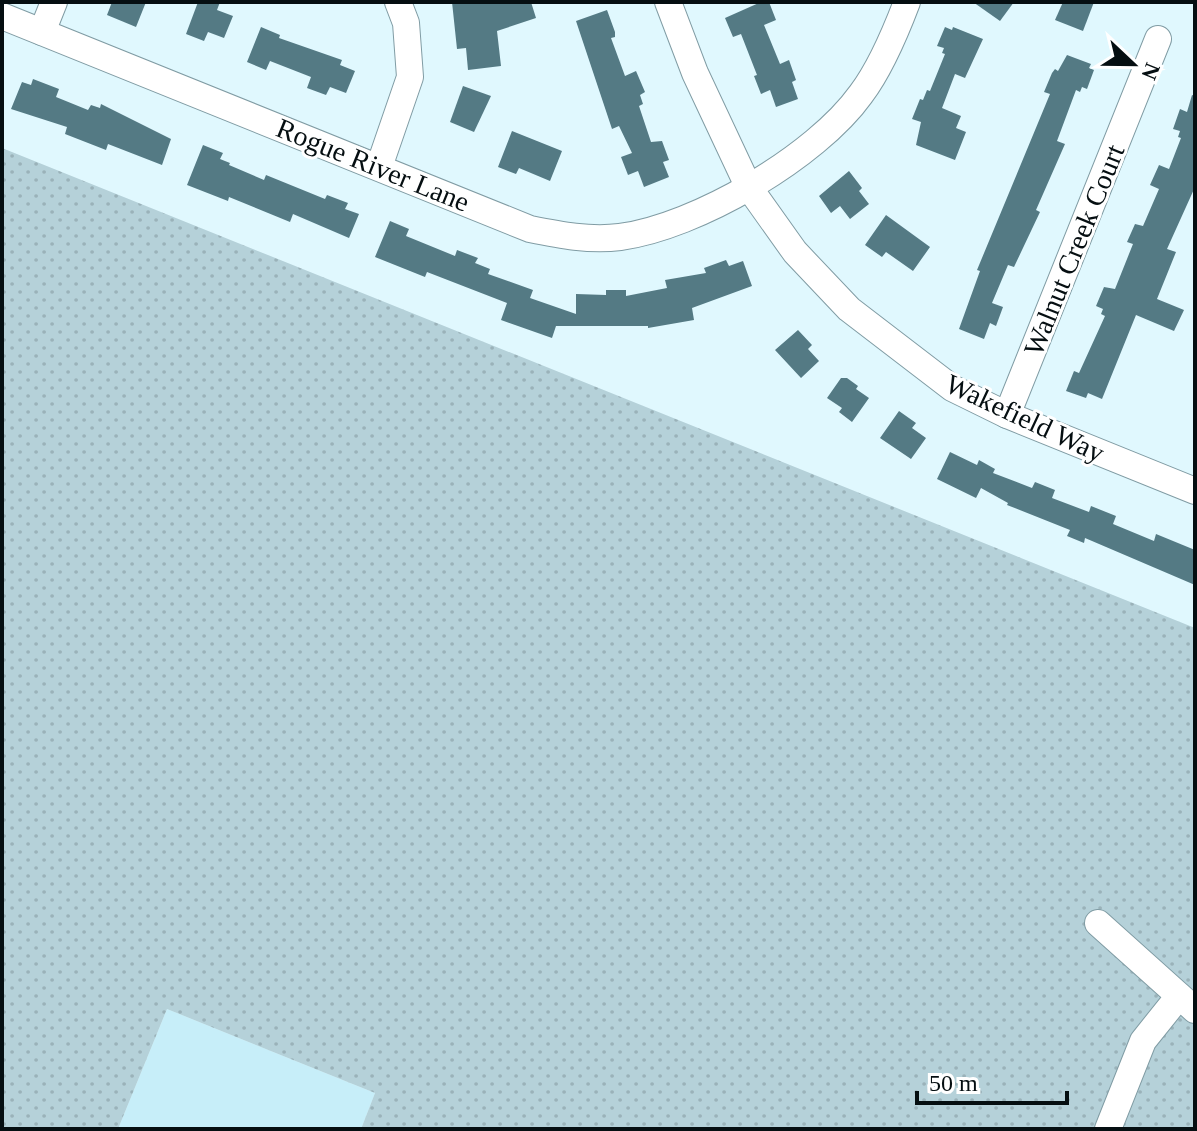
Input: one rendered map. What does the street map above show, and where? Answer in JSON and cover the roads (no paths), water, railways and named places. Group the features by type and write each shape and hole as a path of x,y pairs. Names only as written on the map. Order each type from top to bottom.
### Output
{"street":[{"path":"42,32 54,2"},
{"path":"379,167 410,77 406,23 398,2"},
{"name":"Wakefield Way","path":"668,2 695,73 748,186 795,252 849,309 952,388 1007,415 1195,491"},
{"name":"Rogue River Lane","path":"2,16 530,229 569,237 618,237 652,231 712,208 813,146 861,94 898,26 907,2"},
{"name":"Walnut Creek Court","path":"1007,415 1158,39"},
{"path":"1098,923 1187,1003 1143,1041 1108,1129"}]}
